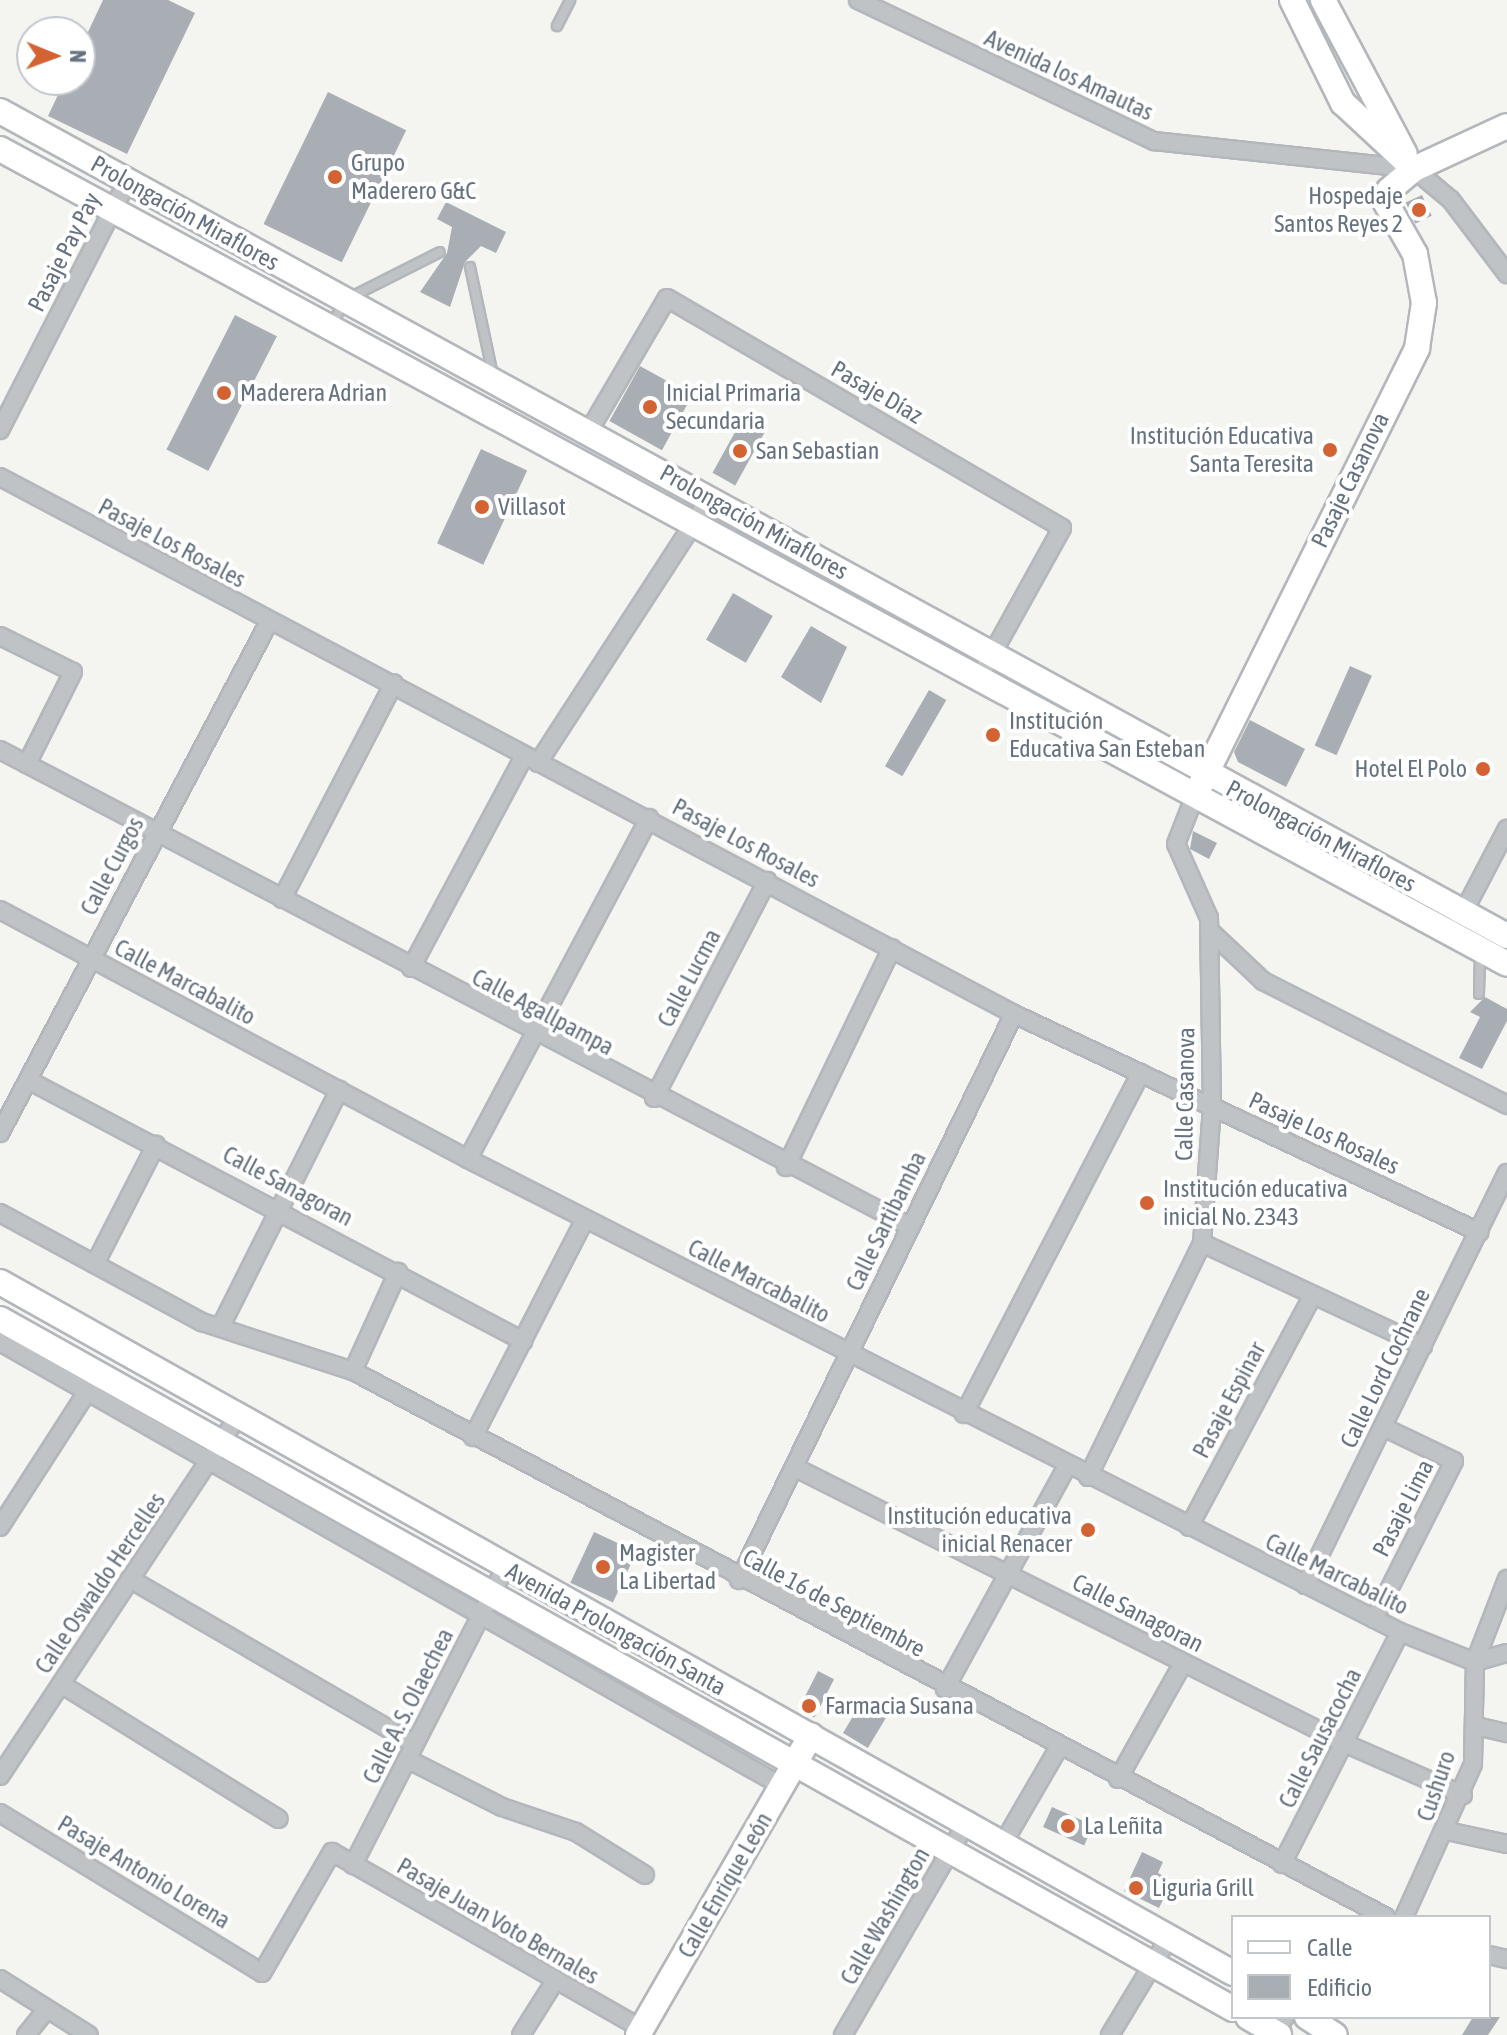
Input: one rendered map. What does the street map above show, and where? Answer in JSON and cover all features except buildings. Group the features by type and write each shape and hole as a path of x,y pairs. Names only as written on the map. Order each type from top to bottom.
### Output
{"street":[{"name":"Avenida los Amautas","path":"858,0 1154,141 1414,169"},
{"path":"1292,0 1343,103 1451,200 1507,274"},
{"path":"1323,0 1414,169"},
{"name":"Prolongación Miraflores","path":"0,111 993,653 1202,784"},
{"path":"1414,169 1507,126"},
{"name":"Prolongación Miraflores","path":"0,149 112,212 980,676 1202,784 1458,923 1507,936"},
{"name":"Pasaje Casanova","path":"1202,784 1417,348 1424,303 1415,254 1386,203 1389,190 1414,169"},
{"name":"Pasaje Pay Pay","path":"0,430 127,182"},
{"name":"Pasaje Díaz","path":"589,431 667,298 1062,528 993,653"},
{"name":"Pasaje Los Rosales","path":"0,477 1014,1014 1479,1232"},
{"path":"411,968 531,760 696,523 710,498"},
{"name":"Calle Curgos","path":"0,1133 269,622"},
{"path":"0,636 73,672 27,764"},
{"path":"980,676 993,653"},
{"path":"282,899 394,683"},
{"name":"Calle Agallpampa","path":"0,750 654,1098 786,1167 911,1227"},
{"name":"Calle Casanova","path":"1088,1477 1202,1243 1212,1107 1210,931 1176,844 1202,784"},
{"path":"468,1159 538,1036 649,818"},
{"path":"1458,923 1507,829"},
{"name":"Calle Lucma","path":"654,1098 767,881"},
{"name":"Calle Marcabalito","path":"0,910 468,1159 964,1414 1400,1632 1475,1662"},
{"name":"Prolongación Miraflores","path":"1458,923 1480,950 1507,964"},
{"path":"1210,931 1263,981 1507,1105"},
{"path":"786,1167 892,948"},
{"name":"Calle Sartibamba","path":"739,1580 1014,1014"},
{"path":"964,1414 1141,1073"},
{"name":"Calle Sanagoran","path":"28,1080 278,1206 523,1341"},
{"path":"222,1324 278,1206 339,1090"},
{"path":"95,1264 156,1145"},
{"name":"Calle Lord Cochrane","path":"1305,1585 1507,1173"},
{"name":"Calle 16 de Septiembre","path":"0,1213 202,1322 222,1324 353,1371 1058,1749 1382,1915"},
{"path":"473,1437 585,1219"},
{"path":"1202,1243 1423,1346"},
{"path":"353,1371 398,1272"},
{"name":"Avenida Prolongación Santa","path":"0,1282 505,1568 1005,1840 1231,1972"},
{"name":"Pasaje Espinar","path":"1189,1527 1313,1295"},
{"name":"Avenida Prolongación Santa","path":"0,1319 93,1384 214,1455 488,1600 787,1777 950,1851 1231,2008"},
{"path":"0,1342 93,1384 0,1527"},
{"name":"Calle Oswaldo Hercelles","path":"0,1776 7,1751 61,1684 238,1417"},
{"name":"Pasaje Lima","path":"1374,1619 1454,1461 1383,1427"},
{"path":"945,1689 1067,1466"},
{"name":"Calle Sanagoran","path":"794,1467 1344,1743 1463,1795"},
{"name":"Calle A. S. Olaechea","path":"353,1865 505,1568"},
{"path":"130,1579 502,1807 576,1832 645,1875"},
{"path":"1475,1662 1507,1579"},
{"name":"Calle Sausacocha","path":"1282,1864 1400,1632"},
{"path":"1475,1662 1507,1653"},
{"name":"Cushuro","path":"1405,1915 1463,1795 1476,1726 1475,1662"},
{"path":"1118,1779 1183,1663"},
{"path":"61,1684 279,1819"},
{"path":"1476,1726 1507,1733"},
{"name":"Calle Enrique León","path":"640,2032 811,1735"},
{"path":"1005,1840 1058,1749"},
{"name":"Pasaje Antonio Lorena","path":"0,1813 262,1973 332,1852"},
{"name":"Calle Washington","path":"843,2035 968,1820"},
{"path":"1447,1831 1507,1844"},
{"name":"Pasaje Juan Voto Bernales","path":"332,1852 553,1984 640,2032"},
{"path":"1110,2035 1170,1936"},
{"path":"0,1979 89,2035"},
{"path":"521,2035 553,1984"},
{"path":"26,2035 47,2009"},
{"path":"1253,2019 1278,2030"},
{"path":"1310,2019 1335,2035"}],"lane":[{"path":"557,26 570,0"},
{"path":"331,328 345,300 440,252"},
{"path":"470,267 494,380"},
{"path":"1479,994 1480,950"}],"place":[{"name":"Grupo Maderero G&C","path":"335,177"},
{"name":"Hospedaje Santos Reyes 2","path":"1419,210"},
{"name":"Maderera Adrian","path":"224,393"},
{"name":"Inicial Primaria Secundaria","path":"650,407"},
{"name":"Institución Educativa Santa Teresita","path":"1330,450"},
{"name":"San Sebastian","path":"740,451"},
{"name":"Villasot","path":"482,507"},
{"name":"Institución Educativa San Esteban","path":"993,735"},
{"name":"Hotel El Polo","path":"1483,769"},
{"name":"Institución educativa inicial No. 2343","path":"1147,1203"},
{"name":"Institución educativa inicial Renacer","path":"1088,1530"},
{"name":"Magister La Libertad","path":"603,1567"},
{"name":"Farmacia Susana","path":"809,1706"},
{"name":"La Leñita","path":"1068,1826"},
{"name":"Liguria Grill","path":"1136,1888"}]}
